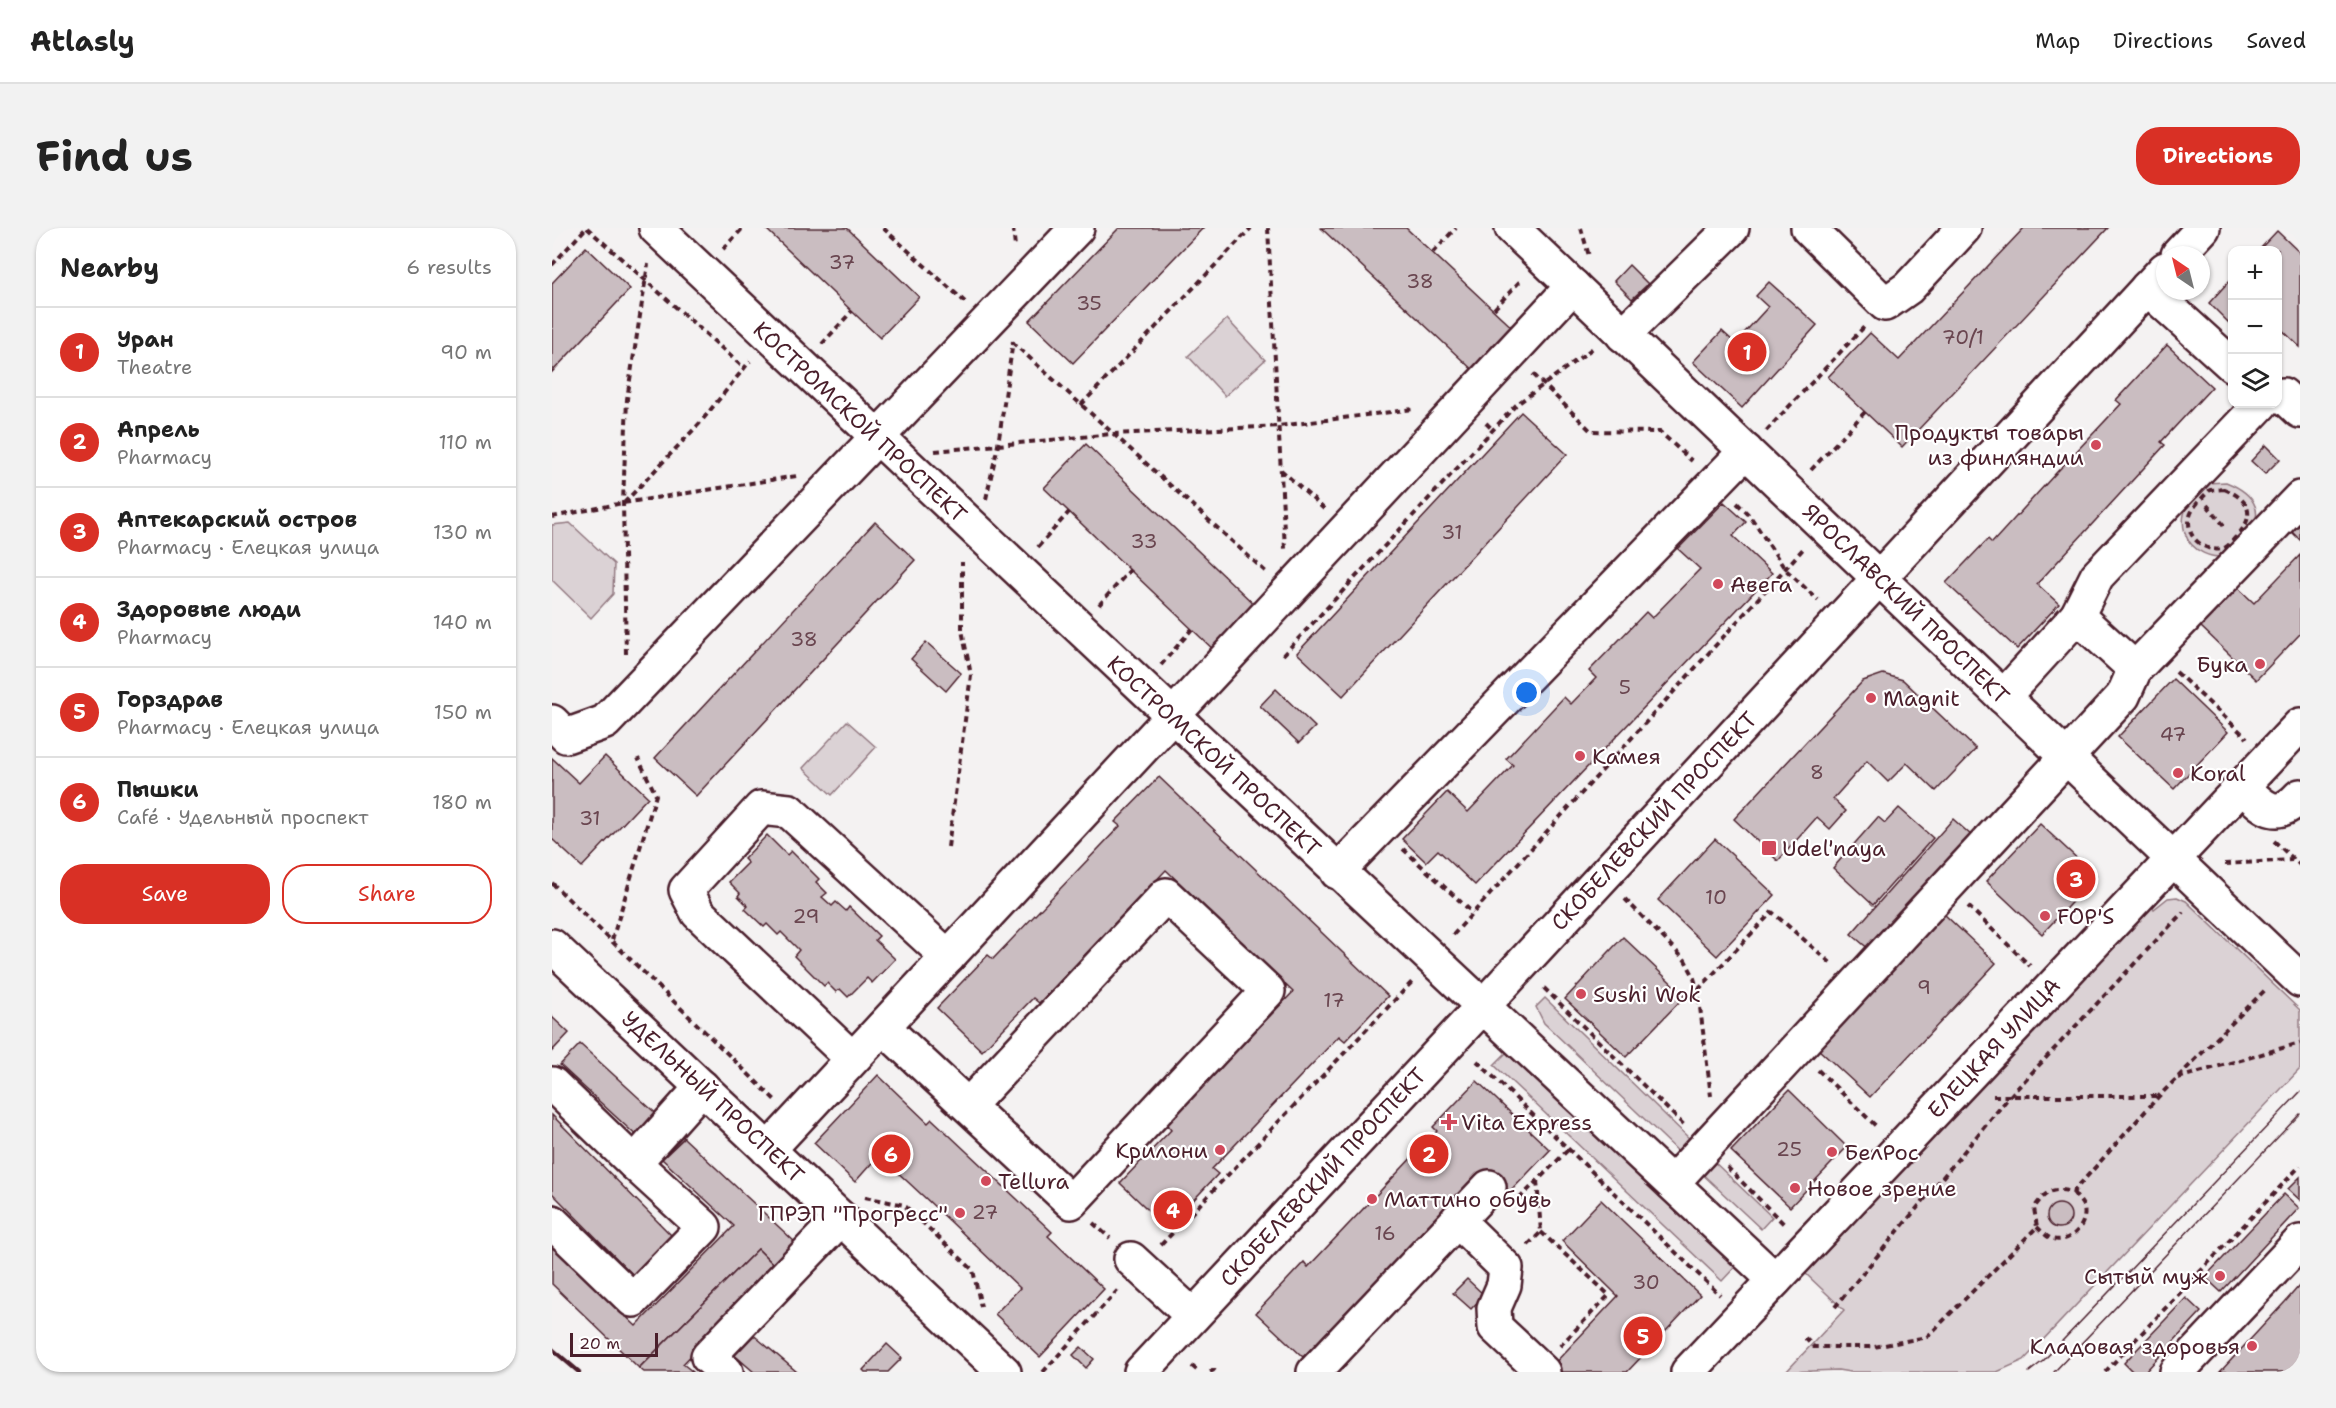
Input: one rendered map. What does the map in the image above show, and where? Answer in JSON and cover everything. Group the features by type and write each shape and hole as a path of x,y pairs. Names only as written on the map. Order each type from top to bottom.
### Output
{"street":[{"name":"КОСТРОМСКОЙ ПРОСПЕКТ","path":"656,228 1337,872 1775,1280"},
{"path":"552,722 566,736 605,722 1077,228"},
{"name":"ЯРОСЛАВСКИЙ ПРОСПЕКТ","path":"1512,228 1582,275 1609,340 1755,443 1879,579 2300,980"},
{"path":"1609,340 1732,228"},
{"path":"1808,228 1885,304 1908,288 1964,228"},
{"path":"2186,246 2203,228"},
{"path":"768,1150 1582,275"},
{"name":"СКОБЕЛЕВСКИЙ ПРОСПЕКТ","path":"1141,1372 2156,278"},
{"path":"2175,300 2228,361"},
{"path":"2282,395 2300,411"},
{"path":"2003,697 2077,616 2097,576 2194,490 2258,408"},
{"path":"1337,872 1755,443"},
{"path":"1672,1183 2123,696 2144,660 2242,544 2300,498"},
{"path":"2077,616 2144,660"},
{"name":"ЕЛЕЦКАЯ УЛИЦА","path":"1688,1372 2300,725"},
{"path":"2242,787 2266,808 2276,811 2284,809 2300,796"},
{"path":"840,1047 698,913 686,890 760,808 789,811 948,957"},
{"path":"883,1027 1071,1202 1268,991 1166,895 968,1106"},
{"name":"УДЕЛЬНЫЙ ПРОСПЕКТ","path":"552,946 768,1150 852,1207 1004,1372"},
{"path":"552,1084 704,1227 633,1300 552,1222"},
{"path":"634,1163 702,1087"},
{"path":"1314,1372 1489,1187"},
{"path":"726,1372 708,1357 852,1207"},
{"path":"1457,1220 1506,1268 1504,1285 1494,1308 1495,1327 1541,1370"},
{"path":"2177,1372 2300,1242"},
{"path":"1136,1263 1193,1316"}],"path":[{"path":"552,264 587,228 744,368"},
{"path":"720,252 743,228"},
{"path":"883,228 988,322"},
{"path":"1013,228 1016,249"},
{"path":"1081,405 1251,228"},
{"path":"1268,228 1288,592"},
{"path":"1432,252 1456,228"},
{"path":"1581,228 1582,275"},
{"path":"626,700 623,503 627,399 649,262"},
{"path":"1494,309 1523,278"},
{"path":"985,503 998,445 1018,290"},
{"path":"1755,443 1885,304"},
{"path":"820,345 852,311"},
{"path":"1283,655 1516,405 1609,340"},
{"path":"1012,342 1288,592"},
{"path":"1510,353 1591,430 1660,432 1750,516 1785,569 1818,601"},
{"path":"623,503 699,424 751,359"},
{"path":"928,451 1112,434 1279,426 1418,409"},
{"path":"1807,475 1865,412"},
{"path":"1280,469 1346,529"},
{"path":"552,517 623,503 801,475"},
{"path":"2194,490 2224,489 2236,494 2245,502 2249,514 2242,544"},
{"path":"2194,490 2242,544"},
{"path":"2194,490 2188,522 2192,536 2202,546 2215,550 2242,544"},
{"path":"1035,550 1069,512"},
{"path":"1446,943 1810,542"},
{"path":"948,847 972,675 962,630 963,554"},
{"path":"1096,608 1130,570"},
{"path":"1158,667 1192,629"},
{"path":"2144,660 2268,759"},
{"path":"612,940 656,795 638,758"},
{"path":"1380,828 1473,913"},
{"path":"2215,864 2294,860 2300,865"},
{"path":"552,883 796,1121"},
{"path":"1946,885 2051,986"},
{"path":"1625,899 1685,960 1693,975 1698,991 1710,1141"},
{"path":"1835,1307 2010,1096 2185,911"},
{"path":"1698,991 1772,912 1855,984"},
{"path":"1043,1372 1136,1263 1419,975"},
{"path":"1544,988 1710,1141 1784,1224"},
{"path":"2073,1192 2159,1096 2266,988"},
{"path":"2177,1078 2300,1043"},
{"path":"1796,1049 1899,1148"},
{"path":"1478,1060 1726,1301"},
{"path":"1951,1094 1970,1097 2159,1096"},
{"path":"1489,1187 1510,1208 1569,1149"},
{"path":"2105,1372 2300,1166"},
{"path":"1537,1180 1541,1232 1609,1295 1541,1370"},
{"path":"2059,1189 2073,1192 2083,1206 2084,1219 2076,1233 2063,1240 2051,1239 2037,1227 2034,1208 2044,1194 2059,1189"},
{"path":"1071,1202 1136,1263"},
{"path":"852,1207 903,1205 973,1270 982,1312"},
{"path":"1805,1338 1814,1347 1874,1347 1927,1337 2037,1227"},
{"path":"1506,1268 1541,1232"},
{"path":"1192,1366 1199,1372"},
{"path":"1210,1372 1214,1370 1216,1372"}],"shaded area":[{"path":"1227,319 1265,360 1225,396 1188,356"},
{"path":"2226,482 2251,499 2257,514 2251,531 2232,552 2224,556 2210,556 2192,545 2185,533 2183,518 2192,499 2207,483"},
{"path":"570,523 614,564 613,594 591,618 552,580 552,525"},
{"path":"847,721 876,747 832,795 803,768"},
{"path":"2177,897 2186,901 2300,1010 2300,1069 2024,1360 1997,1372 1850,1372 1838,1370 1786,1372 1844,1310 1805,1273 2149,906 2154,909 2168,898"},
{"path":"1545,998 1695,1144 1684,1157 1544,1023 1536,1007"},
{"path":"1508,1051 1735,1267 1722,1281 1494,1065"},
{"path":"1709,1157 1772,1217 1761,1229 1697,1169"}],"building":[{"path":"765,228 847,228 919,297 880,338"},
{"path":"1119,228 1203,228 1073,363 1029,321"},
{"path":"1321,228 1406,228 1518,333 1478,375"},
{"path":"2024,228 2108,228 1902,447 1828,377 1870,333 1899,360"},
{"path":"2277,231 2300,253 2300,347 2282,330 2282,246 2263,246"},
{"path":"586,247 630,289 552,372 552,283"},
{"path":"1629,265 1648,284 1632,299 1614,281"},
{"path":"1769,282 1817,325 1742,408 1693,362 1722,331 1735,343 1768,307 1756,296"},
{"path":"2228,282 2228,322 2209,303"},
{"path":"2167,345 2212,387 2161,442 2165,445 2037,584 2059,604 2017,649 1946,583 1988,539 1992,543 2121,404 2116,400"},
{"path":"1521,412 1567,454 1343,696 1297,653"},
{"path":"1086,444 1259,609 1217,653 1044,488"},
{"path":"2266,445 2280,459 2265,474 2251,461"},
{"path":"1724,502 1746,522 1733,536 1772,573 1475,885 1438,850 1426,862 1402,839 1447,792 1468,812 1513,765 1506,759 1564,697 1571,704 1596,678 1589,671 1646,612 1652,618 1700,569 1678,549"},
{"path":"2300,515 2300,540 2288,528"},
{"path":"875,522 915,560 696,796 655,758"},
{"path":"2300,555 2300,634 2256,680 2198,624 2235,585 2254,603"},
{"path":"926,642 961,673 946,691 911,659"},
{"path":"1883,674 1903,680 1976,749 1936,791 1907,763 1888,782 1867,761 1833,799 1846,811 1830,829 1817,817 1778,861 1734,819 1863,681"},
{"path":"2173,679 2228,732 2174,789 2118,737"},
{"path":"1276,689 1315,727 1299,743 1260,706"},
{"path":"605,756 648,797 582,867 552,839 552,758 579,783"},
{"path":"1159,777 1388,996 1345,1041 1339,1036 1212,1169 1218,1174 1167,1228 1120,1183 1171,1130 1166,1124 1293,992 1166,870 1039,1003 1033,998 982,1051 937,1008 988,955 993,959 1120,826 1115,822"},
{"path":"1899,808 1933,838 1873,905 1833,868 1878,817 1885,823"},
{"path":"1953,819 1972,836 1870,950 1851,934"},
{"path":"2040,824 2096,876 2042,934 1986,881"},
{"path":"767,835 787,855 791,851 819,879 816,882 827,893 822,897 832,906 836,902 846,911 849,907 879,936 875,940 895,959 872,983 867,978 848,997 840,989 836,992 827,983 824,986 794,956 799,950 781,932 778,935 767,924 764,927 745,909 748,906 729,882 748,863 744,859"},
{"path":"1715,839 1775,895 1717,956 1658,900"},
{"path":"1944,914 1996,963 1870,1097 1818,1049"},
{"path":"1623,937 1685,996 1626,1057 1565,999"},
{"path":"552,1017 569,1033 552,1051"},
{"path":"580,1044 662,1119 642,1141 560,1065"},
{"path":"878,1075 928,1123 932,1119 1052,1232 1048,1236 1104,1289 1040,1357 995,1314 1020,1288 951,1222 879,1155 855,1182 814,1143"},
{"path":"1477,1081 1550,1150 1507,1195 1485,1174 1357,1309 1353,1305 1303,1357 1256,1313 1304,1262 1308,1267 1437,1131 1433,1127"},
{"path":"1789,1090 1847,1147 1790,1207 1731,1151"},
{"path":"552,1115 673,1237 634,1276 552,1193"},
{"path":"674,1130 684,1138 672,1150 663,1141"},
{"path":"684,1138 796,1243 776,1267 758,1249 639,1368 552,1284 552,1246 636,1326 734,1226 662,1159"},
{"path":"2300,1177 2300,1200 2288,1189"},
{"path":"2284,1194 2299,1208 2221,1292 2205,1277"},
{"path":"1601,1200 1700,1295 1627,1372 1558,1372 1552,1366 1618,1296 1562,1241"},
{"path":"2059,1204 2068,1207 2071,1216 2068,1225 2059,1228 2050,1225 2047,1216 2050,1207"},
{"path":"758,1249 776,1267 683,1364 693,1372 644,1372 639,1368"},
{"path":"1467,1279 1484,1295 1471,1309 1453,1293"},
{"path":"2300,1285 2300,1372 2220,1372 2285,1302"},
{"path":"2186,1298 2201,1312 2145,1372 2133,1372 2124,1363"},
{"path":"750,1332 797,1372 754,1372 732,1353"},
{"path":"887,1344 902,1358 888,1372 865,1372 863,1370"},
{"path":"1081,1347 1094,1359 1086,1368 1073,1355"}],"tram line":[{"path":"2029,1372 2043,1361 2300,1092"},
{"path":"2054,1372 2300,1114"}],"railway":[{"path":"552,1349 579,1372"}],"place":[{"name":"Уран","path":"1747,352"},
{"name":"Продукты товары из финляндии","path":"2096,445"},
{"name":"Авега","path":"1718,584"},
{"name":"Бука","path":"2260,664"},
{"name":"Magnit","path":"1871,698"},
{"name":"Камея","path":"1580,756"},
{"name":"Koral","path":"2178,773"},
{"name":"Udel'naya","path":"1769,848"},
{"name":"Аптекарский остров","path":"2076,879"},
{"name":"FOP'S","path":"2045,916"},
{"name":"Sushi Wok","path":"1581,994"},
{"name":"Vita Express","path":"1449,1122"},
{"name":"Крилони","path":"1220,1150"},
{"name":"БелРос","path":"1832,1152"},
{"name":"Пышки","path":"891,1154"},
{"name":"Апрель","path":"1429,1154"},
{"name":"Tellura","path":"986,1181"},
{"name":"Новое зрение","path":"1795,1188"},
{"name":"Маттино обувь","path":"1372,1199"},
{"name":"Здоровые люди","path":"1173,1210"},
{"name":"ГПРЭП \"Прогресс\"","path":"960,1213"},
{"name":"Сытый муж","path":"2220,1276"},
{"name":"Горздрав","path":"1643,1336"},
{"name":"Кладовая здоровья","path":"2252,1346"}]}
